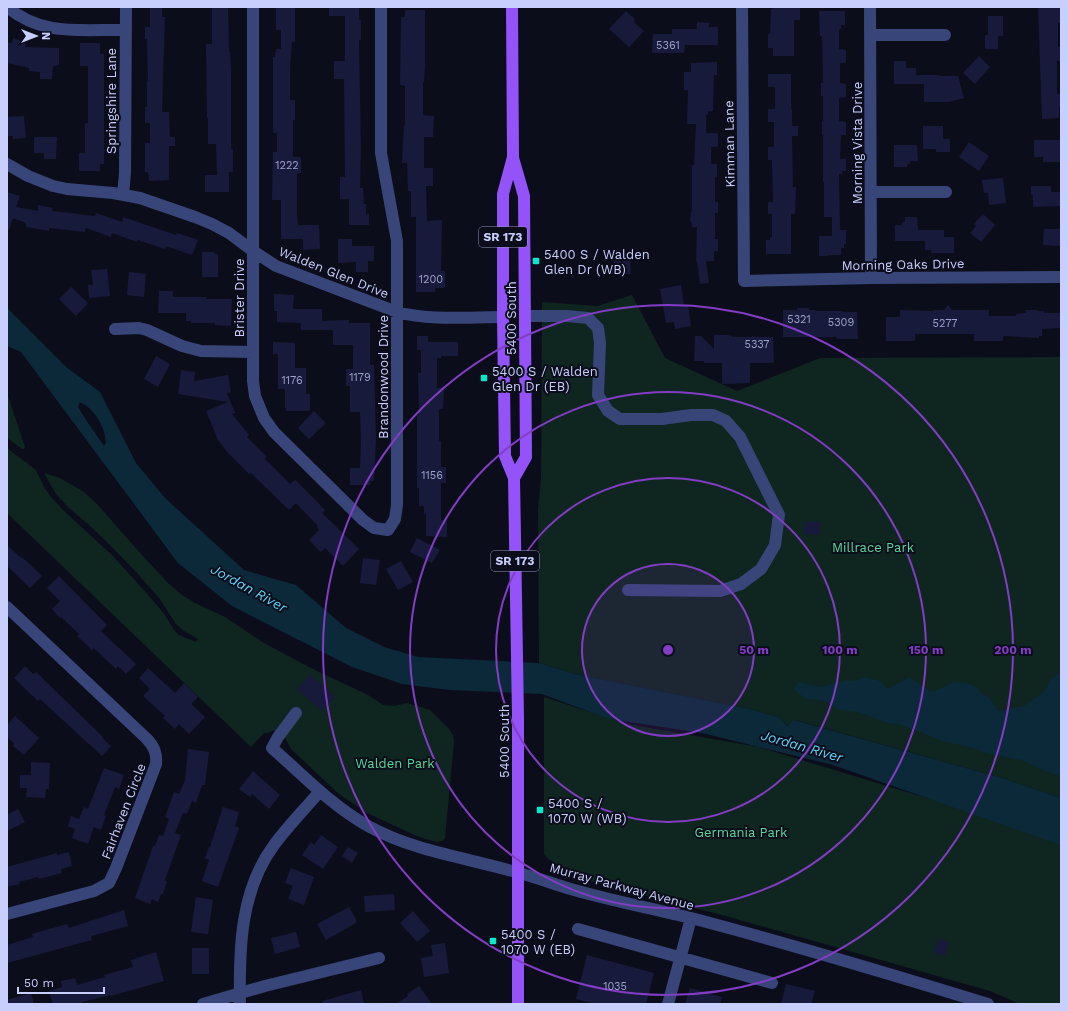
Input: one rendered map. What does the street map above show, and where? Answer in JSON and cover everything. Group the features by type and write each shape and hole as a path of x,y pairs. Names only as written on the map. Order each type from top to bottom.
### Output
{"main road":[{"name":"5400 South","path":"512,7 513,157 524,196 526,457 514,478"},
{"name":"5400 South","path":"513,157 503,194 503,317 505,456 514,478 518,717 518,1004"}],"street":[{"path":"7,7 25,19 42,27 62,29 126,30"},
{"name":"Springshire Lane","path":"123,195 125,173 126,7"},
{"name":"Brister Drive","path":"253,7 253,380 255,396 260,411 274,432 363,520 374,528 388,530"},
{"name":"Brandonwood Drive","path":"381,7 381,153 396,236 397,505 395,518 388,530"},
{"name":"Kimman Lane","path":"742,7 744,281"},
{"name":"Morning Vista Drive","path":"870,7 871,278"},
{"path":"870,35 945,35"},
{"name":"Walden Glen Drive","path":"7,164 28,176 53,186 123,195 158,203 212,224 229,233 276,266 397,312 414,316 428,317 503,317"},
{"path":"871,192 946,192"},
{"name":"Morning Oaks Drive","path":"744,281 871,278 1061,277"},
{"path":"525,316 567,316 588,318 598,328 600,344 598,395 608,411 620,418 662,418 691,415 713,415 726,421 740,437 779,515 775,545 761,569 741,584 720,591 628,590"},
{"path":"115,329 139,328 147,330 182,346 201,351 253,352"},
{"name":"Fairhaven Circle","path":"7,607 146,738 155,749 157,759 109,883 94,891 7,914"},
{"name":"Murray Parkway Avenue","path":"296,713 278,737 272,748 320,791 354,817 370,827 388,835 448,856 517,872 568,888 691,918 872,969 960,1000 988,1004"},
{"path":"240,999 240,943 243,921 255,881 263,862 274,845 320,791"},
{"path":"668,1004 691,918"},
{"path":"578,929 772,983"},
{"path":"203,1004 240,999 265,986 379,958"}],"green space":[{"name":"Millrace Park","path":"632,295 665,358 737,391 820,358 1061,357 1061,798 1002,778 795,720 787,726 779,717 745,708 575,674 539,663 538,509 541,478 542,302 597,306"},
{"path":"7,393 25,447 24,449 7,438"},
{"name":"Walden Park","path":"7,448 36,470 44,487 51,497 113,556 150,597 179,635 196,642 198,639 184,631 176,624 159,598 137,573 107,542 68,507 56,494 44,473 60,478 84,492 97,504 168,583 182,595 195,603 225,617 264,643 311,668 368,695 383,705 395,706 406,703 430,710 449,729 453,735 454,741 445,838 442,841 437,842 419,837 367,813 339,794 291,749 285,738 274,730 264,733 251,747 7,513"},
{"name":"Germania Park","path":"544,697 627,724 759,747 1012,824 1061,842 1061,1004 1020,1004 990,991 722,915 582,879 547,858 544,853"}],"water":[{"name":"Jordan River","path":"7,308 66,367 100,392 136,463 165,498 244,570 296,585 346,628 384,647 418,657 539,663 575,674 745,708 779,717 787,726 794,720 1002,778 1061,798 1061,845 833,765 702,733 609,719 542,694 450,690 402,684 352,667 232,606 178,563 21,352 7,346","holes":["80,402 95,414 104,431 106,443 104,446 78,407"]},
{"path":"1061,672 1061,776 1050,773 1021,760 986,753 973,748 943,741 902,725 888,723 858,712 839,710 825,701 806,699 793,689 799,682 821,687 866,677 880,681 888,689 909,677 933,692 954,682 967,683 978,688 981,693 989,697 998,711 1024,706 1044,692 1051,679"}],"building":[{"path":"150,7 162,7 162,17 165,17 162,112 169,112 170,137 175,137 175,146 169,146 169,180 149,181 148,172 145,172 145,143 150,143 150,123 145,123 148,81 147,39 145,39 145,27 150,27"},
{"path":"212,7 228,7 231,71 231,149 233,149 233,172 229,172 229,192 205,192 205,175 217,175 216,144 208,144 207,118 206,44 212,44"},
{"path":"276,7 295,7 295,42 292,42 290,100 295,100 295,120 293,120 293,157 301,157 301,173 297,173 298,225 319,225 320,249 303,250 303,239 281,239 281,200 272,200 273,152 277,152 277,133 273,133 273,57 275,57 276,49 281,49 281,30 276,30"},
{"path":"329,7 359,7 359,20 361,20 361,40 359,40 361,151 360,188 363,188 366,214 369,214 369,225 349,225 349,199 340,199 340,177 345,177 344,79 334,79 334,61 345,61 345,16 329,16"},
{"path":"773,7 800,7 800,20 794,20 794,56 773,56 773,48 768,48 771,9 773,9"},
{"path":"1038,7 1061,7 1061,20 1060,23 1058,23 1058,47 1061,47 1061,61 1057,61 1057,94 1061,94 1059,118 1042,119"},
{"path":"405,10 425,10 423,115 434,116 433,137 424,137 424,168 433,168 433,186 426,186 427,221 442,220 441,271 445,271 445,288 435,288 435,292 416,292 416,217 411,217 411,191 408,191 407,163 402,163 405,125 405,86 400,85 401,17 405,17"},
{"path":"626,11 635,19 634,22 644,31 629,47 609,29"},
{"path":"819,11 845,11 845,25 841,25 841,29 839,29 839,49 846,50 846,63 840,63 840,83 846,84 846,97 839,98 839,121 846,122 846,135 841,135 840,159 846,159 846,171 842,171 842,174 839,174 840,230 846,230 846,244 844,244 844,248 841,248 841,255 828,256 819,256 819,236 832,236 832,217 824,217 822,135 823,96 821,96 821,83 823,83 822,36 820,36"},
{"path":"988,16 1003,16 1003,36 998,36 998,49 985,49 985,35 988,35"},
{"path":"697,22 709,23 709,27 718,27 718,45 685,45 684,53 652,53 653,34 672,34 672,29 697,29"},
{"path":"13,38 26,42 25,47 59,48 59,65 53,66 52,79 40,79 40,72 29,71 29,68 7,63 7,42 12,43"},
{"path":"80,43 100,43 100,54 104,54 104,164 100,164 100,171 79,171 79,153 85,153 85,123 88,123 88,66 80,66"},
{"path":"979,56 990,67 975,84 963,73"},
{"path":"894,61 906,61 906,68 916,68 916,75 958,76 964,98 949,102 924,102 924,84 894,84"},
{"path":"717,62 717,75 714,75 713,111 708,111 708,115 706,115 706,133 718,133 718,147 711,147 711,164 717,164 717,177 715,177 715,202 718,202 718,213 715,213 715,239 718,239 718,251 714,251 714,261 706,261 709,283 700,284 696,261 697,227 692,227 692,222 690,222 692,212 692,165 694,165 696,124 687,124 688,90 684,90 684,72 691,72 691,63"},
{"path":"768,74 791,74 792,126 798,126 798,136 792,136 793,187 796,187 795,214 791,214 791,254 766,254 766,240 770,240 770,237 772,237 772,214 768,214 768,202 773,202 772,160 768,160 768,147 774,147 774,122 768,122 768,109 775,109 775,87 768,87"},
{"path":"24,116 26,138 13,139 13,136 8,136 7,117"},
{"path":"923,126 943,126 943,139 950,139 950,152 936,152 936,149 923,149"},
{"path":"34,137 57,137 56,159 44,159 44,153 34,153"},
{"path":"1034,140 1061,140 1061,162 1043,162 1043,157 1034,157"},
{"path":"969,142 989,156 979,171 959,157"},
{"path":"894,145 917,145 918,161 910,161 910,164 907,164 907,167 894,167"},
{"path":"1003,178 1006,203 989,205 988,193 984,193 982,180"},
{"path":"1031,186 1051,186 1051,192 1061,192 1061,206 1033,207"},
{"path":"7,192 20,196 16,207 38,211 38,205 53,208 52,211 95,216 96,213 122,222 123,217 176,235 177,233 198,240 192,255 166,246 165,249 138,240 137,242 112,233 111,237 86,228 85,232 49,228 49,231 26,227 26,223 13,218 9,230 7,230"},
{"path":"983,214 995,225 981,242 970,233 976,226 974,224"},
{"path":"905,217 917,217 918,230 944,230 944,237 954,237 954,253 931,253 931,250 925,250 925,241 895,241 895,225 902,225 902,222 905,222"},
{"path":"1044,229 1061,229 1061,246 1043,245"},
{"path":"338,239 352,239 352,246 374,246 374,261 368,261 368,272 356,272 356,262 338,263"},
{"path":"202,252 214,252 214,254 218,254 218,277 202,277"},
{"path":"630,258 631,274 614,275 614,259"},
{"path":"107,269 110,296 89,298 88,285 93,285 91,270"},
{"path":"129,272 146,274 144,297 127,295"},
{"path":"681,285 684,305 688,304 691,326 675,329 674,322 666,323 660,289"},
{"path":"71,287 88,303 76,316 59,299"},
{"path":"159,291 173,291 173,297 232,299 231,326 215,325 215,323 191,323 191,321 186,321 186,313 158,313"},
{"path":"274,294 294,295 293,309 322,309 322,321 349,320 349,323 370,323 370,365 374,365 376,438 374,481 370,481 370,485 350,485 350,468 360,468 361,442 360,412 350,412 350,386 346,386 346,369 353,369 353,345 333,345 333,330 301,330 301,323 277,322 277,311 274,311"},
{"path":"948,305 952,310 989,310 989,316 1016,316 1016,314 1026,313 1026,310 1044,311 1044,313 1061,313 1061,328 1042,329 1042,336 1039,336 1039,338 1003,336 1003,341 974,341 974,334 915,334 915,341 886,341 886,317 900,317 900,310 944,310"},
{"path":"797,308 809,308 809,310 815,311 857,312 858,339 837,339 836,337 783,337 783,310 797,310"},
{"path":"714,335 727,335 732,337 773,337 774,363 750,363 750,383 722,384 722,363 704,363 704,361 694,361 695,336 701,336 714,349"},
{"path":"417,336 428,336 428,342 458,342 458,356 441,356 441,358 437,358 437,388 444,388 443,409 439,409 439,441 441,441 441,467 446,467 446,483 441,483 441,520 447,520 447,537 426,536 426,514 424,514 424,506 419,506 419,488 417,488 417,415 419,415 418,373 421,373 421,350 417,350"},
{"path":"273,342 295,343 295,368 306,368 306,394 310,394 310,411 286,411 285,389 278,389 278,354 273,354"},
{"path":"156,356 170,364 158,387 144,379"},
{"path":"181,370 195,372 194,381 228,375 231,392 227,393 235,413 232,414 249,435 247,437 267,457 265,459 290,484 295,480 325,510 322,513 359,549 343,566 325,548 321,552 309,540 319,530 317,527 318,526 296,503 289,510 251,473 249,474 228,453 218,440 206,411 228,402 178,394"},
{"path":"314,411 326,423 309,439 298,428"},
{"path":"805,522 821,522 820,535 804,534"},
{"path":"417,538 440,550 432,563 410,552"},
{"path":"7,545 42,576 30,588 7,566"},
{"path":"363,558 380,560 376,585 360,583"},
{"path":"401,561 413,582 398,590 386,569"},
{"path":"59,576 107,625 101,631 136,664 126,674 118,666 116,669 94,648 92,650 77,636 79,634 52,609 60,601 47,588"},
{"path":"25,666 33,674 36,672 111,746 102,756 40,699 38,701 14,678"},
{"path":"148,668 175,693 184,683 198,697 191,704 205,717 189,734 179,724 175,729 163,718 165,716 143,696 150,689 139,678"},
{"path":"310,675 335,696 322,711 297,689"},
{"path":"15,716 39,738 24,755 13,746 14,743 7,737 7,725"},
{"path":"188,749 209,752 205,785 202,785 196,803 192,801 187,814 183,813 175,833 181,835 165,880 167,882 163,894 161,894 158,902 152,899 150,904 135,898 153,846 155,846 159,835 163,836 169,819 165,817 174,792 179,794 185,780"},
{"path":"31,762 50,763 49,789 46,789 45,798 26,797 27,788 20,788 20,775 31,775"},
{"path":"104,768 124,775 119,789 115,787 104,815 106,816 101,830 94,827 88,844 72,838 75,829 68,826 71,816 79,819 84,807 88,809"},
{"path":"253,771 280,795 269,809 252,794 250,797 239,789"},
{"path":"223,807 239,812 235,826 239,828 218,887 202,881 209,860 205,858"},
{"path":"18,809 25,822 7,831 7,815"},
{"path":"321,835 338,847 323,869 302,855 311,842 314,845"},
{"path":"348,847 358,853 352,863 342,856"},
{"path":"69,852 72,866 61,869 62,873 39,879 38,877 7,887 7,867 57,853 57,855"},
{"path":"291,868 314,877 304,905 288,899 293,886 285,883"},
{"path":"394,894 395,910 365,912 364,896"},
{"path":"196,897 213,900 208,934 191,932"},
{"path":"349,907 356,919 356,923 326,940 317,924"},
{"path":"124,910 128,926 91,936 92,940 7,963 7,945 33,937 32,934 67,924 69,928"},
{"path":"413,911 430,931 417,942 400,923"},
{"path":"296,932 300,947 275,954 271,938"},
{"path":"938,939 949,942 945,956 934,953"},
{"path":"445,943 449,973 424,977 421,958 433,956 431,945"},
{"path":"192,948 209,948 209,974 192,974"},
{"path":"156,952 164,981 111,996 82,1002 82,1004 53,1004 49,991 62,987 61,981 75,978 77,985 105,977 104,975 133,967 131,960"},
{"path":"587,955 654,973 646,1004 596,1004 576,999"},
{"path":"786,984 815,991 811,1004 781,1004"},
{"path":"419,986 432,1004 396,1004 408,996 407,994"},
{"path":"690,988 722,997 720,1004 685,1004"},
{"path":"361,990 364,1004 323,1004 322,1001"},
{"path":"31,993 34,1004 7,1004 7,1000"}],"place":[{"name":"5400 S / Walden Glen Dr (WB)","path":"536,261"},
{"name":"5400 S / Walden Glen Dr (EB)","path":"484,378"},
{"name":"5400 S / 1070 W (WB)","path":"540,810"},
{"name":"5400 S / 1070 W (EB)","path":"493,941"}]}
